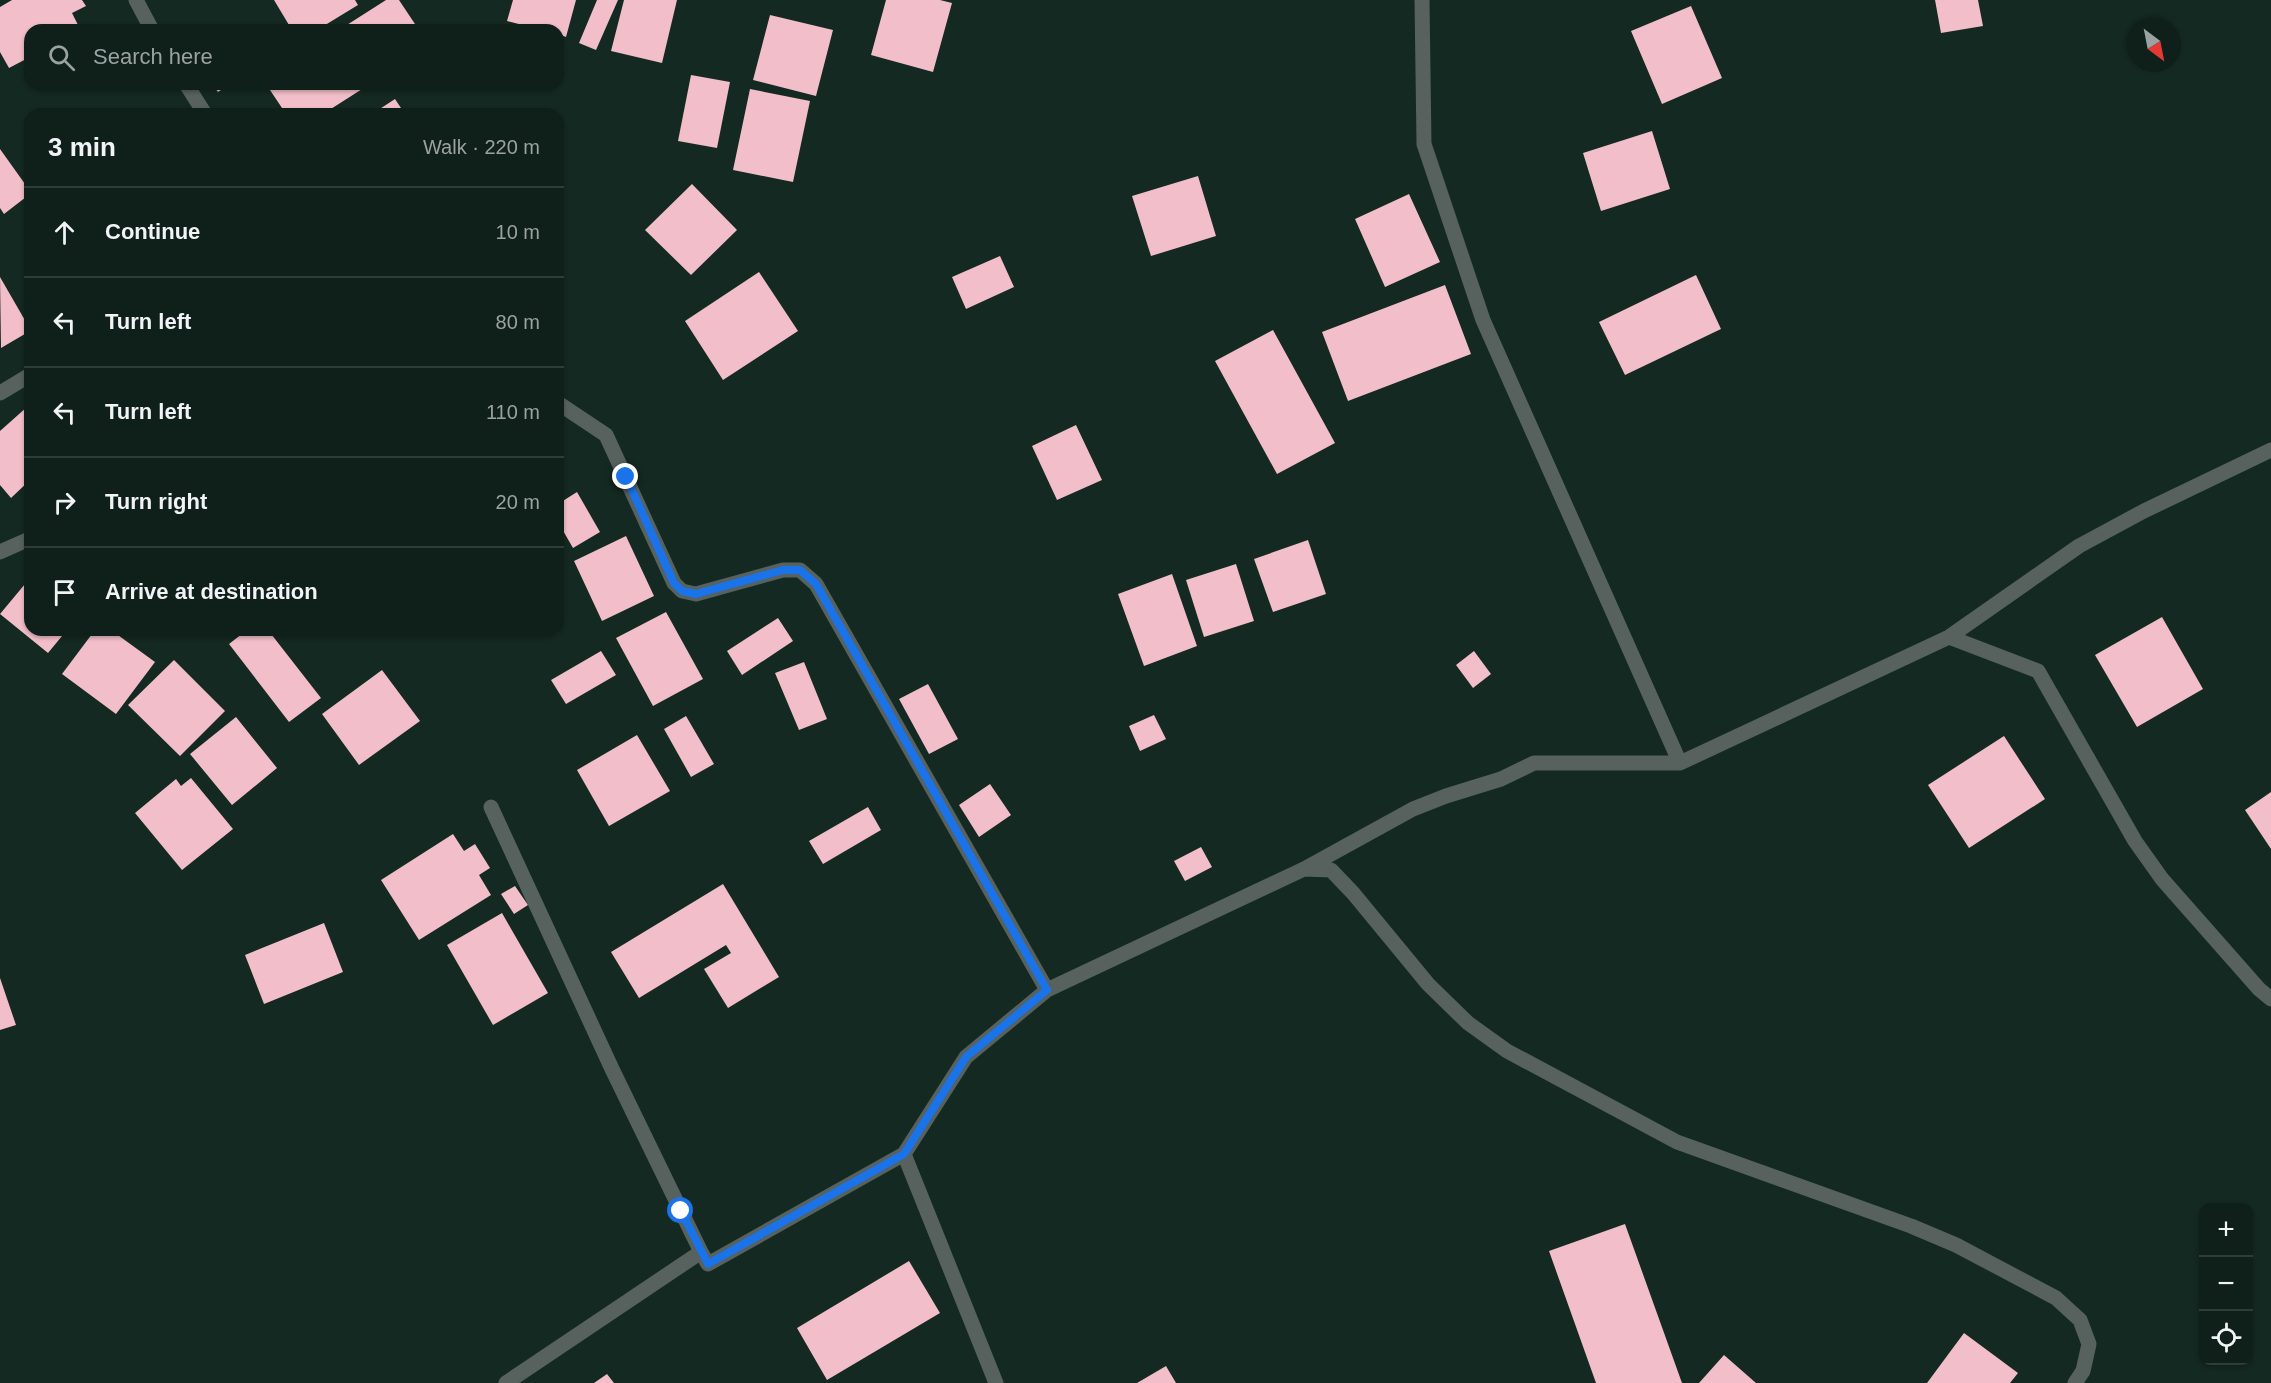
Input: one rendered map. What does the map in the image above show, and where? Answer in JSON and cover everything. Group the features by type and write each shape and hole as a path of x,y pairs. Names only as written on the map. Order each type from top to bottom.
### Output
{"street":[{"path":"136,0 149,24"},
{"path":"1422,0 1424,144 1479,309 1680,763"},
{"path":"190,90 201,108"},
{"path":"0,393 24,379"},
{"path":"564,407 606,435 674,583 682,591 696,594 783,570 800,570 816,584 1047,990"},
{"path":"491,807 612,1069 708,1264 904,1154 966,1057 1047,990 1304,869 1413,809 1501,779 1534,762 1680,763 1949,637 2079,546 2144,511 2271,450"},
{"path":"0,552 24,541"},
{"path":"1949,637 2038,671 2135,842 2162,879 2259,989 2271,999"},
{"path":"1304,869 1331,870 1353,893 1428,984 1468,1023 1507,1051 1677,1142 1911,1226 1956,1245 2056,1298 2080,1320 2089,1344 2083,1371 2075,1383"},
{"path":"904,1154 996,1383"},
{"path":"506,1383 701,1252"}],"building":[{"path":"12,0 82,0 86,6 72,13 78,24 24,24 24,60 9,68 0,52 0,7"},
{"path":"274,0 355,0 358,5 327,24 288,24"},
{"path":"386,0 399,0 415,24 348,24"},
{"path":"513,0 576,0 566,37 564,36 564,24 519,24 507,21"},
{"path":"597,0 618,0 596,50 579,43"},
{"path":"624,0 677,0 662,63 611,51"},
{"path":"886,0 940,0 952,3 933,72 871,55"},
{"path":"1935,0 1978,0 1983,26 1941,33"},
{"path":"1691,6 1722,78 1662,104 1631,31"},
{"path":"770,15 833,30 816,96 753,80"},
{"path":"691,75 730,82 717,148 678,141"},
{"path":"750,89 810,101 793,182 733,170"},
{"path":"270,90 361,90 332,108 282,108"},
{"path":"395,99 401,108 381,108"},
{"path":"1652,131 1670,189 1601,211 1583,153"},
{"path":"0,149 24,183 24,199 4,214 0,208"},
{"path":"1198,176 1216,236 1151,256 1132,196"},
{"path":"692,184 737,230 691,275 645,230"},
{"path":"1409,194 1440,262 1385,287 1355,219"},
{"path":"1000,256 1014,287 966,309 952,277"},
{"path":"759,272 798,331 723,380 685,321"},
{"path":"1696,275 1721,329 1625,375 1599,322"},
{"path":"0,277 24,319 24,335 1,348"},
{"path":"1445,285 1471,354 1348,401 1322,332"},
{"path":"1273,330 1335,443 1277,474 1215,361"},
{"path":"24,410 24,486 11,498 0,485 0,431"},
{"path":"1076,425 1102,480 1057,500 1032,446"},
{"path":"577,492 600,532 573,548 564,532 564,500"},
{"path":"626,536 654,596 602,621 574,561"},
{"path":"1308,540 1326,594 1273,612 1254,559"},
{"path":"1236,564 1254,621 1204,637 1186,580"},
{"path":"1172,574 1197,646 1144,666 1118,594"},
{"path":"24,585 24,634 0,614"},
{"path":"666,612 703,679 653,706 616,638"},
{"path":"2162,617 2203,689 2137,727 2095,655"},
{"path":"778,618 793,641 742,675 727,651"},
{"path":"27,636 62,636 48,653"},
{"path":"90,636 119,636 155,662 116,714 62,674"},
{"path":"239,636 273,636 321,698 289,722 229,644"},
{"path":"601,651 616,675 566,704 551,680"},
{"path":"1474,651 1491,674 1473,688 1456,665"},
{"path":"174,660 225,711 180,756 128,705"},
{"path":"804,662 827,719 799,730 775,673"},
{"path":"382,670 420,721 359,765 322,714"},
{"path":"928,684 958,739 929,754 899,699"},
{"path":"1154,715 1166,739 1140,751 1129,726"},
{"path":"686,716 714,764 691,777 664,729"},
{"path":"236,717 277,768 232,805 190,754"},
{"path":"637,735 670,791 609,826 577,770"},
{"path":"2004,736 2045,799 1969,848 1928,785"},
{"path":"191,778 233,829 182,870 135,813 176,779 181,786"},
{"path":"990,784 1011,815 979,837 959,805"},
{"path":"2271,792 2271,849 2245,810"},
{"path":"868,807 881,830 823,864 809,841"},
{"path":"453,834 464,851 475,844 490,868 479,875 491,895 419,940 381,880"},
{"path":"1201,847 1212,867 1185,881 1174,861"},
{"path":"723,884 779,977 728,1008 704,969 731,953 726,945 639,998 611,952"},
{"path":"515,886 528,905 514,914 501,894"},
{"path":"502,913 548,993 493,1025 447,945"},
{"path":"324,923 343,972 264,1004 245,955"},
{"path":"0,978 16,1025 0,1030"},
{"path":"1625,1224 1682,1383 1596,1383 1549,1251"},
{"path":"909,1261 940,1313 827,1380 797,1328"},
{"path":"1964,1333 2018,1373 2010,1383 1927,1383"},
{"path":"1724,1355 1756,1383 1699,1383"},
{"path":"1166,1366 1176,1383 1137,1383"},
{"path":"607,1374 614,1383 594,1383"}],"route":[{"path":"626,477 674,583 682,591 696,594 783,570 800,570 816,584 1047,990 966,1057 904,1154 708,1264 681,1211"}]}
